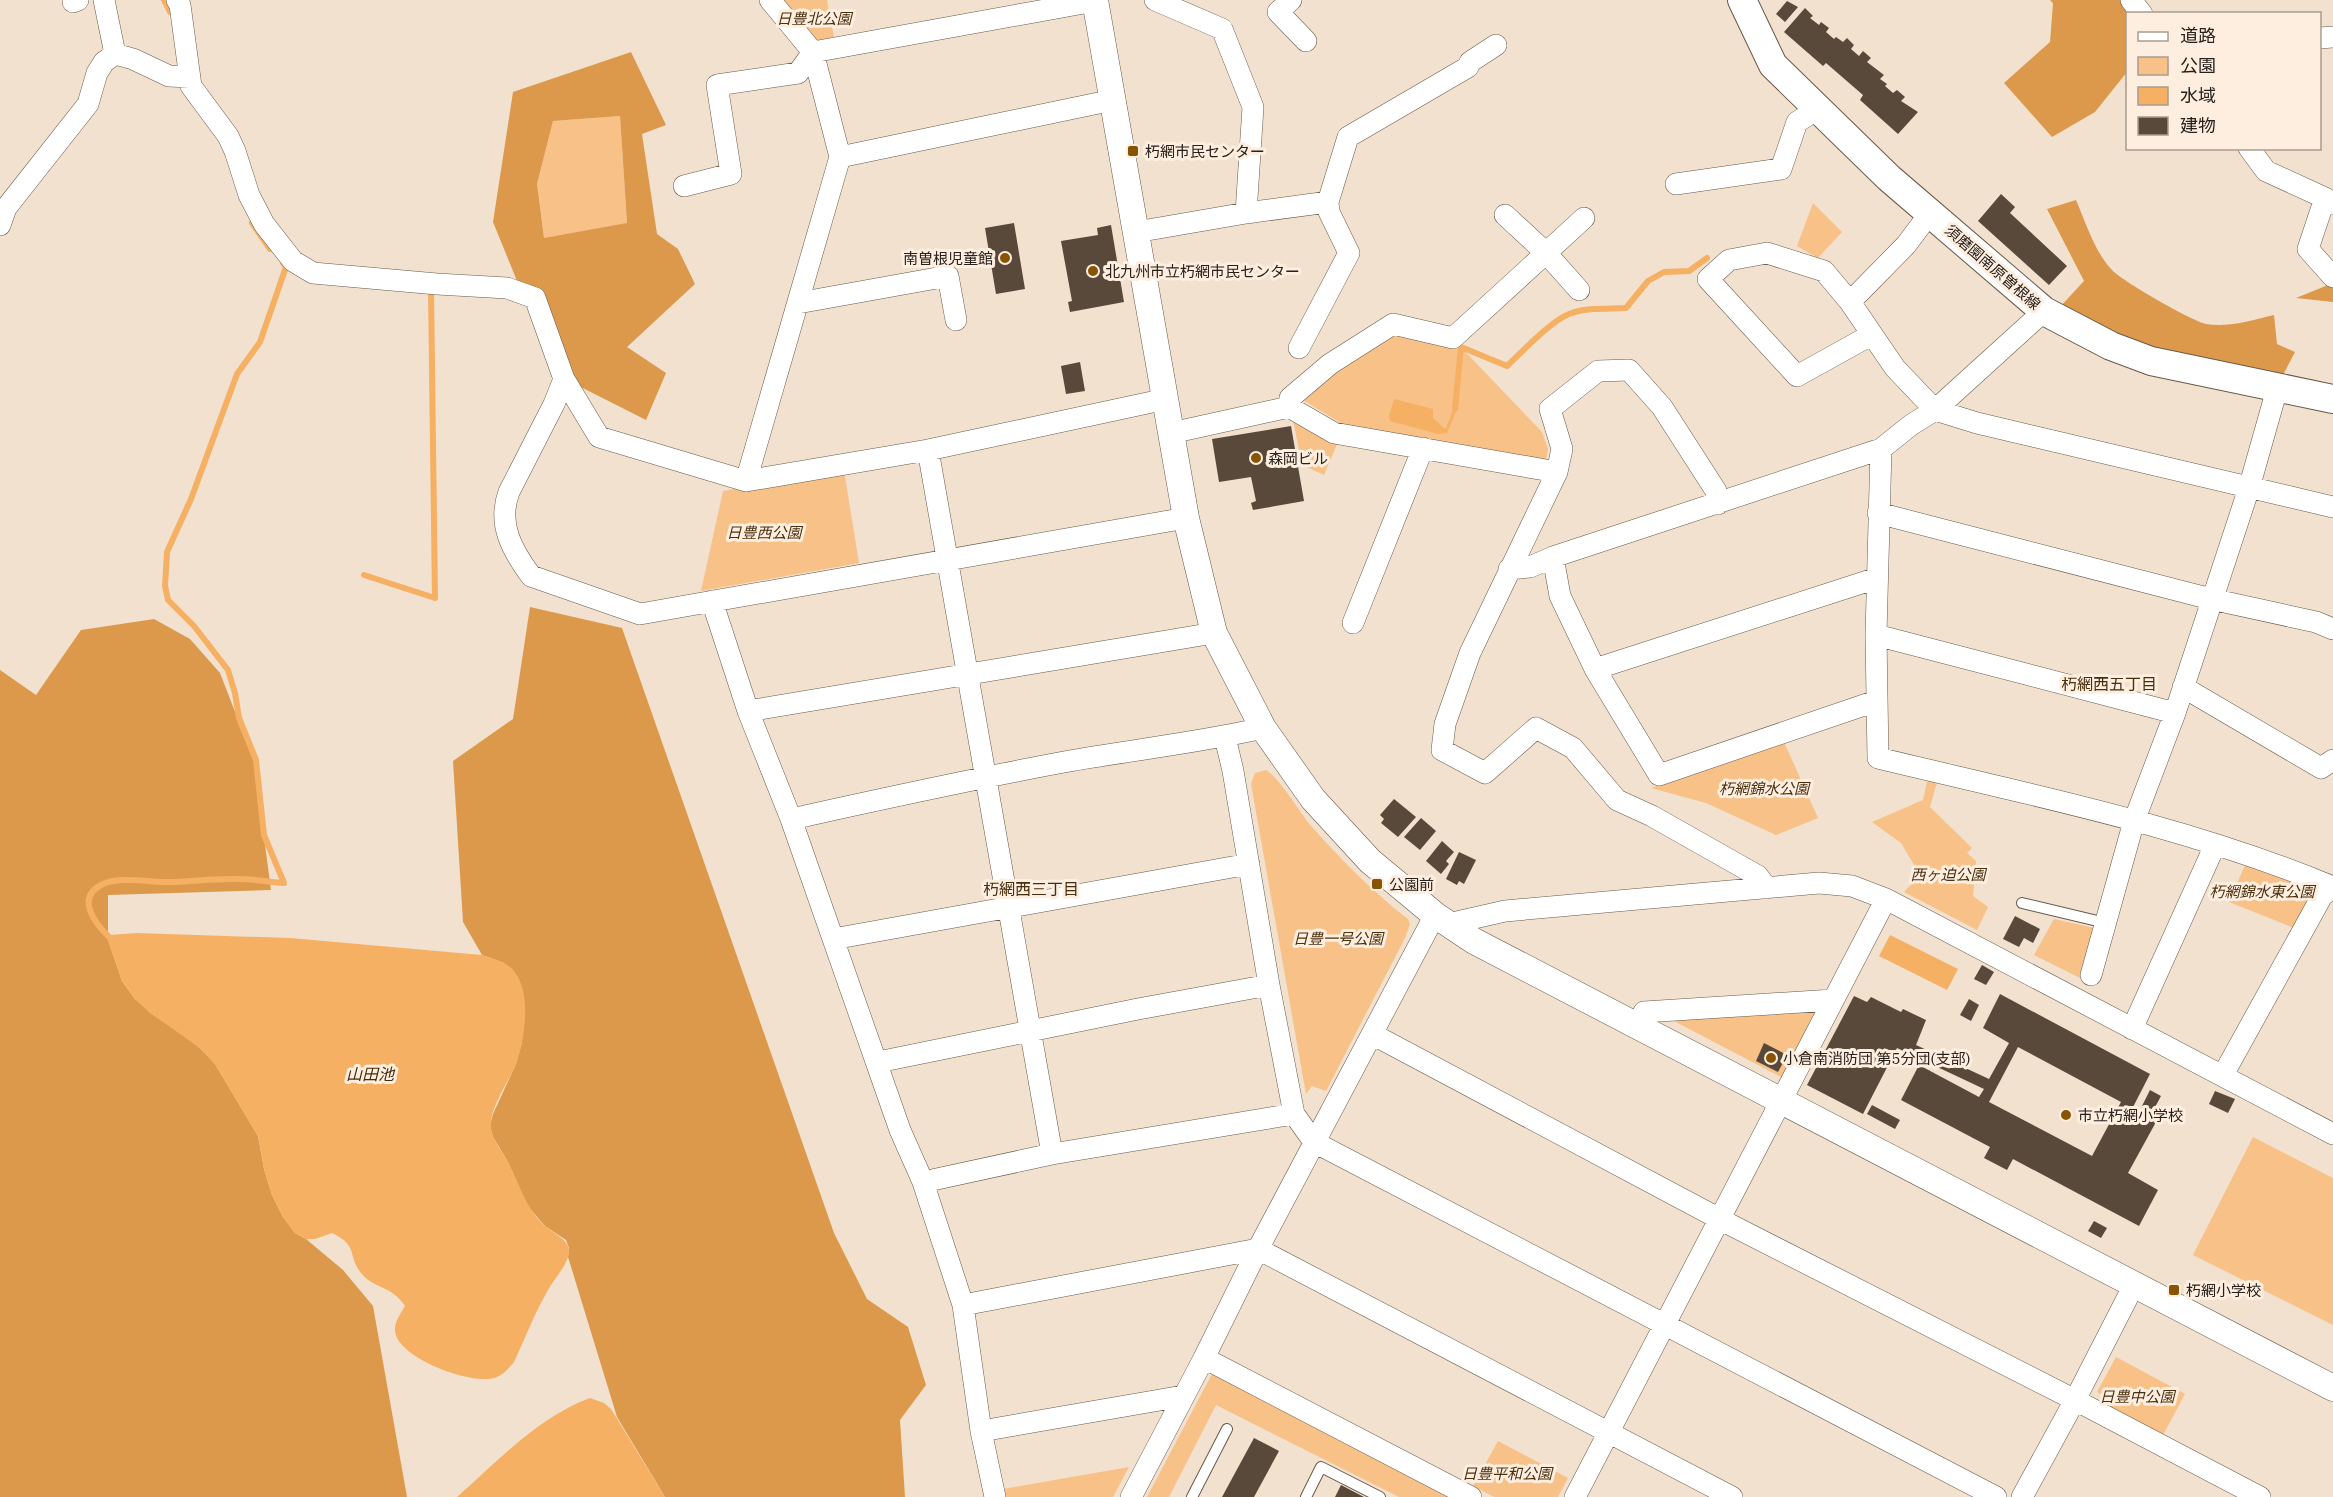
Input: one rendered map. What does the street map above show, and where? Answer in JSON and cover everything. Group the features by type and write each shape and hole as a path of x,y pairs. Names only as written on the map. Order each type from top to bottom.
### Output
{"main road":[{"name":"須磨園南原曽根線","path":"1742,0 1773,64 1889,178 2044,311 2111,346 2151,361 2333,399"}],"street":[{"path":"104,0 115,54"},
{"path":"177,0 180,5 191,86 228,136 249,195 264,224 293,261 314,273 507,288 535,298 564,380 599,437 747,481 928,450 1166,399"},
{"path":"747,481 840,157 813,52 770,0"},
{"path":"1155,0 1222,29 1253,107 1246,213"},
{"path":"1291,0 1278,12 1306,41"},
{"path":"2131,0 2140,12"},
{"path":"684,186 731,174 717,85 798,73 813,52 1095,1 1186,518 1214,633 1263,728 1313,799 1350,842 1441,919 1474,941 2333,1388"},
{"path":"1299,348 1349,253 1329,213 1328,202 1348,137 1468,67 1470,62 1496,45"},
{"path":"115,54 133,59 169,76 190,76"},
{"path":"0,225 6,208 88,104 97,73 104,62 115,54"},
{"path":"840,157 1113,100"},
{"path":"1676,184 1781,169 1797,122 1818,109"},
{"path":"2250,150 2266,171 2329,201 2308,249 2333,277"},
{"path":"1136,232 1328,202"},
{"path":"1850,302 1906,245 1930,213"},
{"path":"1505,215 1546,253 1579,290"},
{"path":"1289,407 1290,398 1329,364 1393,324 1453,338 1584,219"},
{"path":"1871,335 1797,376 1708,279 1728,260 1767,253 1824,271 1850,302 1895,368 1935,410 1988,426 2333,507"},
{"path":"798,303 948,276 956,320"},
{"path":"1509,568 1530,567 1553,557 1881,449 1911,425 1935,410 2044,311"},
{"path":"1718,504 1716,491 1662,407 1629,370 1598,371 1550,409 1562,449 1557,472 1470,653 1445,723 1442,750 1485,773 1536,728 1574,748 1617,800 1652,816 1758,876 1767,888"},
{"path":"564,380 504,505 505,528 522,564 531,576 640,614 1186,518"},
{"path":"2091,975 2134,821 2175,713 2249,488 2277,388"},
{"path":"1171,433 1289,407 1334,433 1557,472"},
{"path":"1353,623 1423,448"},
{"path":"1881,449 1876,635 1878,758 2134,821 2266,860 2333,887 2322,896 2223,1075"},
{"path":"928,450 1052,1154"},
{"path":"1878,513 2211,599 2316,622 2333,629"},
{"path":"1553,557 1560,596 1595,669 1659,775 1876,702"},
{"path":"1595,669 1877,578"},
{"path":"712,601 748,711 790,819 878,1062 900,1130 923,1182 963,1305 981,1431 995,1497"},
{"path":"748,711 1214,633"},
{"path":"1876,635 2175,713"},
{"path":"2183,687 2321,768 2333,760"},
{"path":"790,819 985,776 1263,728"},
{"path":"1225,736 1294,1114 1314,1142 1996,1497"},
{"path":"2132,1029 2214,845"},
{"path":"833,939 1250,864"},
{"path":"1441,919 1505,910 1767,888 1830,884 1852,886 1886,899 2333,1134"},
{"path":"1575,1497 1886,899"},
{"path":"1131,1497 1314,1142 1372,1035 1441,919"},
{"path":"878,1062 1269,985"},
{"path":"1636,1025 1644,1012 1833,1000"},
{"path":"1372,1035 1720,1219 2260,1497"},
{"path":"923,1182 1052,1154 1294,1114"},
{"path":"963,1305 1258,1249 1732,1497"},
{"path":"2022,1497 2134,1285"},
{"path":"1204,1359 1471,1497"},
{"path":"981,1431 1183,1396"}],"lane":[{"path":"2022,903 2106,923"},
{"path":"1192,1497 1227,1429"},
{"path":"1306,1497 1321,1467 1380,1497"}],"green space":[{"name":"日豊北公園","path":"777,0 827,0 834,37 810,42"},
{"path":"620,116 627,224 544,238 537,184 553,121"},
{"path":"1813,203 1842,232 1818,258 1797,246"},
{"path":"1391,331 1456,342 1542,432 1548,449 1546,460 1344,425 1298,397"},
{"path":"1292,415 1338,442 1324,475 1302,465"},
{"name":"日豊西公園","path":"844,470 859,563 701,591 723,491"},
{"name":"朽網錦水公園","path":"1784,742 1818,818 1776,835 1706,803 1651,788"},
{"name":"日豊一号公園","path":"1266,770 1277,780 1308,822 1335,852 1370,887 1408,919 1410,924 1405,938 1326,1091 1312,1086 1306,1094 1251,784 1255,773"},
{"name":"西ヶ迫公園","path":"1928,777 1938,779 1930,807 1972,848 1967,853 1976,861 1973,896 1988,907 1977,930 1904,892 1920,875 1901,843 1872,822 1923,800"},
{"name":"朽網錦水東公園","path":"2246,863 2311,888 2314,893 2294,928 2229,902"},
{"path":"2054,919 2099,929 2082,979 2034,955"},
{"path":"1813,1009 1815,1014 1783,1078 1672,1020"},
{"path":"2253,1137 2333,1178 2333,1325 2193,1255"},
{"name":"日豊中公園","path":"2116,1357 2185,1394 2162,1437 2109,1409 2113,1401 2097,1392"},
{"path":"1213,1372 1457,1497 1399,1497 1216,1405 1169,1497 1147,1497"},
{"name":"日豊平和公園","path":"1498,1441 1568,1478 1558,1497 1494,1497 1473,1486"},
{"path":"1129,1467 1113,1497 1005,1497 1003,1489"}],"shaded area":[{"path":"2050,0 2121,0 2132,12 2126,12 2126,73 2095,112 2052,137 2004,83 2050,42 2053,3"},
{"path":"631,52 666,125 642,134 657,234 678,249 695,284 627,347 666,373 646,420 555,374 493,222 513,92","holes":["620,116 627,223 544,238 537,184 553,121"]},
{"path":"2076,200 2095,245 2105,262 2117,274 2157,300 2206,324 2232,324 2274,315 2277,344 2295,352 2281,379 2144,347 2059,308 2084,281 2047,209"},
{"path":"2333,283 2333,302 2296,298"},
{"path":"530,607 622,628 834,1233 867,1299 908,1327 926,1385 900,1420 905,1497 665,1497 617,1417 568,1257 569,1248 566,1240 545,1226 526,1204 508,1162 493,1137 490,1126 493,1114 516,1064 522,1042 504,963 482,955 463,922 453,761 513,719"},
{"path":"154,619 190,639 220,673 254,761 271,890 108,895 108,940 122,981 135,999 200,1048 215,1064 258,1136 272,1195 283,1217 295,1233 306,1239 343,1270 373,1306 407,1497 0,1497 0,670 36,695 81,630"}],"water":[{"path":"1394,399 1433,409 1433,418 1444,428 1454,408 1457,409 1447,433 1438,434 1390,421 1389,416"},
{"name":"山田池","path":"136,933 290,938 482,955 503,963 514,971 523,991 524,1029 516,1064 493,1112 491,1127 496,1142 531,1210 545,1226 563,1239 569,1252 563,1267 538,1309 514,1362 504,1373 486,1379 472,1378 438,1368 422,1360 399,1341 395,1331 397,1321 405,1306 394,1294 371,1282 361,1273 346,1242 332,1233 315,1239 306,1239 295,1233 283,1217 272,1195 258,1136 215,1064 200,1048 150,1013 135,999 122,981 108,940 110,935"},
{"path":"1890,935 1958,969 1947,990 1879,956"},
{"path":"590,1398 604,1403 611,1409 665,1497 457,1497 536,1428 571,1406"}],"building":[{"path":"1787,1 1798,7 1785,22 1776,14"},
{"path":"1805,8 1813,16 1810,18 1819,25 1821,22 1829,28 1826,32 1834,39 1836,37 1843,42 1847,38 1854,45 1851,49 1859,56 1863,51 1871,58 1867,62 1884,75 1880,79 1887,84 1885,86 1893,93 1897,90 1905,97 1901,101 1918,112 1898,134 1860,100 1863,95 1826,63 1823,66 1784,32"},
{"path":"2001,194 2015,207 2010,213 2067,266 2049,285 1978,221"},
{"name":"南曽根児童館","path":"1014,223 1025,289 996,294 985,228"},
{"name":"北九州市立朽網市民センター","path":"1111,225 1124,302 1070,312 1068,302 1072,301 1061,241 1098,235 1097,228"},
{"path":"1080,362 1085,391 1066,394 1061,366"},
{"name":"森岡ビル","path":"1291,426 1304,501 1253,510 1251,503 1256,501 1251,477 1219,482 1212,439"},
{"path":"1394,799 1416,817 1398,837 1381,823 1384,819 1380,815"},
{"path":"1421,818 1436,831 1420,850 1404,837"},
{"path":"1442,841 1454,852 1446,861 1449,864 1441,874 1426,861"},
{"path":"1459,852 1476,860 1464,884 1459,881 1457,885 1446,879"},
{"path":"2015,916 2040,929 2033,943 2024,938 2019,947 2003,939"},
{"path":"1982,965 1994,972 1986,985 1974,979"},
{"path":"2000,994 2150,1074 2132,1109 2156,1122 2128,1173 2158,1190 2139,1226 2013,1159 2007,1170 1984,1158 1990,1147 1901,1100 1919,1065 1979,1097 1984,1089 1897,1048 1863,1114 1807,1085 1854,996 1867,1002 1871,997 1901,1012 1903,1009 1926,1020 1916,1045 1989,1079 2009,1043 1983,1028","holes":["2018,1047 2121,1102 2092,1156 1989,1102"]},
{"path":"1969,999 1979,1005 1971,1021 1960,1015"},
{"name":"小倉南消防団 第5分団(支部)","path":"1764,1043 1787,1055 1778,1072 1756,1061"},
{"path":"2150,1090 2161,1096 2153,1111 2142,1106"},
{"path":"2215,1091 2235,1099 2228,1113 2209,1104"},
{"path":"1872,1105 1900,1120 1895,1129 1867,1114"},
{"path":"2094,1221 2107,1228 2101,1238 2088,1231"},
{"path":"1254,1438 1279,1451 1254,1497 1222,1497"},
{"path":"1341,1485 1364,1497 1335,1497"}],"waterway":[{"path":"164,0 170,12"},
{"path":"252,223 270,249"},
{"path":"1455,409 1461,347 1507,366 1537,337 1569,314 1583,310 1626,308 1648,281 1664,272 1689,271 1707,258"},
{"path":"109,937 94,919 89,904 89,897 93,891 108,882 250,879 284,883 264,835 256,760 239,718 228,670 194,626 168,600 165,586 167,552 191,499 237,374 260,342 286,267 283,263"},
{"path":"364,575 435,598 431,290"}],"place":[{"name":"朽網市民センター","path":"1133,151"},
{"name":"南曽根児童館","path":"1005,258"},
{"name":"北九州市立朽網市民センター","path":"1093,271"},
{"name":"森岡ビル","path":"1256,458"},
{"name":"公園前","path":"1377,884"},
{"name":"小倉南消防団 第5分団(支部)","path":"1771,1058"},
{"name":"市立朽網小学校","path":"2066,1115"},
{"name":"朽網小学校","path":"2174,1290"}],"district":[{"name":"朽網西五丁目","path":"2109,684"},
{"name":"朽網西三丁目","path":"1031,889"}]}
